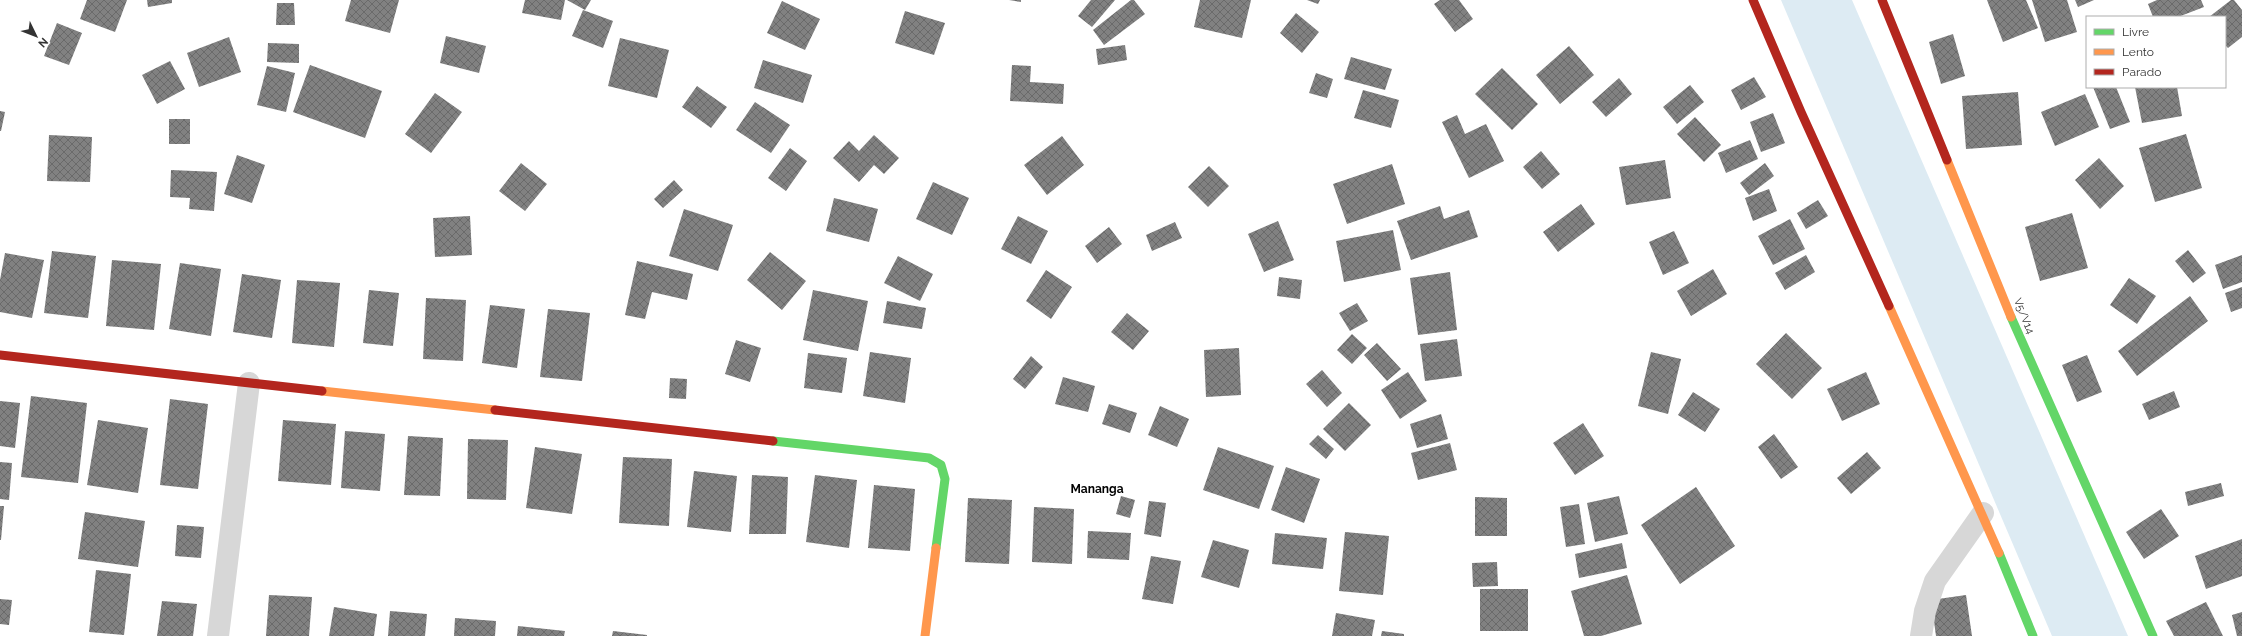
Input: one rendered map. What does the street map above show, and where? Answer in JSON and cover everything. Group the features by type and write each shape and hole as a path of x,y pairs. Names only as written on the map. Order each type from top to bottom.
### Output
{"street":[{"path":"1753,0 1800,112 1983,513 2033,636"},
{"name":"V5/V14","path":"1882,0 2020,338 2153,636"},
{"path":"0,355 929,458 941,465 945,479 925,636"},
{"path":"218,636 249,383"},
{"path":"1921,636 1925,612 1935,581 1983,513"}],"shaded area":[{"path":"1781,0 1852,0 2128,636 2052,636"}],"building":[{"path":"87,0 127,0 115,32 80,19"},
{"path":"147,0 172,0 172,3 148,7"},
{"path":"351,0 399,0 390,33 345,21"},
{"path":"525,0 565,0 561,20 522,13"},
{"path":"567,0 591,0 585,10"},
{"path":"1009,0 1021,0 1021,2"},
{"path":"1091,0 1115,0 1092,27 1078,16"},
{"path":"1131,0 1134,0 1145,14 1104,45 1093,30"},
{"path":"1200,0 1251,0 1242,38 1194,27"},
{"path":"1307,0 1320,0 1318,4"},
{"path":"1440,0 1459,0 1473,19 1455,32 1434,4"},
{"path":"1987,0 2026,0 2038,28 2003,42"},
{"path":"2032,0 2067,0 2077,32 2045,42"},
{"path":"2075,0 2094,0 2078,7"},
{"path":"2157,0 2201,0 2204,7 2181,16 2153,16 2148,4"},
{"path":"2231,0 2234,0 2242,10 2242,37 2228,48 2226,46 2226,16 2210,16"},
{"path":"782,1 820,19 805,50 767,33"},
{"path":"277,3 294,3 295,25 276,25"},
{"path":"583,10 613,21 603,48 572,36"},
{"path":"905,11 945,23 934,55 895,43"},
{"path":"1296,13 1319,32 1302,53 1280,33"},
{"path":"57,23 82,33 69,65 44,56"},
{"path":"1953,34 1965,76 1941,84 1929,42"},
{"path":"446,36 486,46 479,73 440,63"},
{"path":"229,37 241,72 199,87 187,53"},
{"path":"620,38 669,50 657,98 608,86"},
{"path":"268,43 299,44 299,63 267,62"},
{"path":"1125,45 1127,60 1098,65 1096,49"},
{"path":"1569,46 1594,75 1560,104 1536,75"},
{"path":"1351,57 1392,69 1385,90 1344,79"},
{"path":"763,60 812,75 803,103 754,88"},
{"path":"170,61 185,89 157,104 142,75"},
{"path":"310,65 382,91 365,138 293,112"},
{"path":"1012,65 1031,66 1030,82 1064,84 1063,104 1010,101"},
{"path":"267,66 295,73 286,112 257,105"},
{"path":"1502,68 1538,104 1512,130 1475,94"},
{"path":"1316,73 1333,79 1327,98 1309,93"},
{"path":"1754,77 1766,97 1741,110 1731,90"},
{"path":"1619,78 1632,94 1606,117 1592,102"},
{"path":"1690,85 1704,102 1677,124 1663,107"},
{"path":"697,86 727,107 711,128 682,107"},
{"path":"2093,88 2116,88 2130,122 2110,129"},
{"path":"2135,88 2177,88 2182,116 2142,123"},
{"path":"1363,90 1399,100 1391,128 1354,118"},
{"path":"2018,92 2022,145 1966,149 1962,96"},
{"path":"435,93 462,112 431,153 405,134"},
{"path":"2085,94 2099,127 2055,146 2041,112"},
{"path":"755,102 790,125 771,153 736,130"},
{"path":"0,111 5,112 1,131 0,131"},
{"path":"1773,113 1785,143 1761,152 1750,122"},
{"path":"1457,115 1465,134 1486,124 1504,161 1469,178 1442,122"},
{"path":"1695,117 1721,145 1704,162 1677,134"},
{"path":"169,119 190,119 190,144 169,144"},
{"path":"2186,134 2202,188 2155,202 2139,148"},
{"path":"49,135 92,137 90,182 47,181"},
{"path":"874,135 899,158 884,174 874,165 859,182 833,158 849,141 859,151"},
{"path":"1062,136 1084,165 1047,195 1024,165"},
{"path":"1750,140 1758,159 1726,173 1718,153"},
{"path":"790,148 807,161 786,191 768,178"},
{"path":"1541,151 1560,174 1542,189 1523,167"},
{"path":"237,155 265,165 252,203 224,194"},
{"path":"2099,158 2124,186 2100,209 2075,180"},
{"path":"1665,160 1671,198 1626,205 1619,167"},
{"path":"521,163 547,184 525,211 499,191"},
{"path":"1765,163 1774,176 1749,195 1740,183"},
{"path":"1392,164 1405,204 1347,224 1333,184"},
{"path":"1209,166 1229,186 1208,207 1188,187"},
{"path":"171,170 217,172 214,211 189,209 190,198 170,197"},
{"path":"674,180 683,190 663,208 654,199"},
{"path":"933,182 969,198 952,235 916,219"},
{"path":"1769,189 1777,211 1753,221 1745,198"},
{"path":"834,198 878,209 869,242 826,231"},
{"path":"1818,200 1828,216 1806,229 1797,213"},
{"path":"1581,204 1595,224 1558,252 1543,232"},
{"path":"1440,206 1444,219 1469,210 1478,237 1411,260 1397,221"},
{"path":"684,209 733,225 718,271 669,256"},
{"path":"2072,213 2088,268 2040,281 2025,227"},
{"path":"470,216 472,255 435,257 433,218"},
{"path":"1018,216 1048,231 1031,264 1001,249"},
{"path":"1790,219 1805,249 1773,265 1758,236"},
{"path":"1278,221 1294,260 1264,272 1248,234"},
{"path":"1175,222 1182,238 1152,251 1146,235"},
{"path":"1109,227 1122,244 1097,263 1085,246"},
{"path":"1393,230 1401,270 1344,282 1336,241"},
{"path":"1674,231 1689,263 1663,275 1649,242"},
{"path":"2188,250 2206,273 2193,283 2175,261"},
{"path":"52,251 96,256 88,318 44,313"},
{"path":"770,252 806,281 782,310 747,280"},
{"path":"5,253 44,260 32,318 0,312 0,280"},
{"path":"1806,255 1815,272 1785,290 1775,273"},
{"path":"2242,255 2242,282 2223,289 2215,265"},
{"path":"898,256 933,274 920,301 884,283"},
{"path":"112,260 161,264 154,330 106,326"},
{"path":"637,261 693,274 687,300 652,292 645,319 625,315"},
{"path":"180,263 221,269 211,336 169,329"},
{"path":"1713,269 1727,294 1691,316 1677,291"},
{"path":"1046,270 1072,287 1051,319 1026,301"},
{"path":"1450,272 1457,330 1418,335 1410,278"},
{"path":"242,274 281,280 272,338 233,332"},
{"path":"1279,277 1302,280 1300,299 1277,296"},
{"path":"2129,278 2156,296 2137,324 2110,305"},
{"path":"297,280 340,283 334,347 292,343"},
{"path":"2242,287 2242,308 2231,312 2225,293"},
{"path":"369,290 399,293 393,346 363,343"},
{"path":"813,290 868,301 858,351 803,340"},
{"path":"2190,296 2208,321 2137,376 2118,351"},
{"path":"426,298 466,300 463,361 423,359"},
{"path":"887,301 926,308 922,329 883,323"},
{"path":"1357,303 1368,321 1350,331 1339,313"},
{"path":"490,305 525,309 517,368 482,363"},
{"path":"548,309 590,313 582,381 540,377"},
{"path":"1127,313 1149,331 1133,350 1111,332"},
{"path":"1786,333 1822,368 1792,399 1756,364"},
{"path":"1352,334 1367,348 1352,364 1337,350"},
{"path":"1457,339 1462,376 1425,381 1420,344"},
{"path":"736,340 761,348 750,382 725,374"},
{"path":"1377,343 1401,369 1387,381 1364,355"},
{"path":"1239,348 1241,395 1206,397 1204,350"},
{"path":"870,352 911,358 905,403 863,396"},
{"path":"1651,352 1681,359 1668,414 1638,406"},
{"path":"808,353 847,358 842,393 804,388"},
{"path":"2087,355 2102,392 2077,402 2062,365"},
{"path":"1031,356 1043,367 1025,389 1013,379"},
{"path":"1322,370 1342,393 1327,407 1306,384"},
{"path":"1408,372 1427,401 1400,419 1381,390"},
{"path":"1866,372 1880,404 1842,421 1827,389"},
{"path":"1063,377 1095,386 1088,412 1055,404"},
{"path":"670,378 687,379 686,399 669,398"},
{"path":"2174,391 2180,407 2149,420 2142,404"},
{"path":"1693,392 1720,409 1705,432 1678,415"},
{"path":"31,396 87,403 78,483 21,477"},
{"path":"170,399 208,404 198,489 160,485"},
{"path":"0,401 20,403 15,448 0,446"},
{"path":"1349,403 1371,425 1345,451 1323,429"},
{"path":"1109,404 1137,413 1130,433 1102,424"},
{"path":"1160,406 1189,419 1177,447 1148,435"},
{"path":"1441,414 1448,439 1417,448 1410,424"},
{"path":"98,420 148,428 138,493 87,485"},
{"path":"283,420 336,424 331,485 278,481"},
{"path":"1583,423 1604,456 1575,475 1553,443"},
{"path":"345,431 385,434 380,491 341,488"},
{"path":"1774,434 1798,467 1781,479 1758,447"},
{"path":"1318,435 1334,449 1326,459 1309,444"},
{"path":"408,436 443,438 440,496 404,495"},
{"path":"468,439 508,440 506,500 467,499"},
{"path":"1450,443 1457,470 1418,480 1411,453"},
{"path":"535,447 582,454 572,514 526,508"},
{"path":"1218,447 1274,466 1259,509 1203,490"},
{"path":"1867,452 1881,468 1851,494 1837,478"},
{"path":"623,457 672,459 669,526 619,523"},
{"path":"0,462 12,463 9,500 0,499"},
{"path":"1286,467 1320,479 1304,523 1271,510"},
{"path":"694,471 737,476 731,532 687,527"},
{"path":"752,475 788,477 786,534 749,534"},
{"path":"815,475 857,480 849,548 806,542"},
{"path":"2221,483 2224,496 2188,506 2185,492"},
{"path":"874,485 915,489 910,551 868,548"},
{"path":"1696,487 1735,546 1680,584 1641,525"},
{"path":"1121,496 1135,500 1130,518 1116,514"},
{"path":"1619,496 1628,534 1595,542 1587,503"},
{"path":"1475,497 1507,498 1507,536 1475,536"},
{"path":"968,498 1012,500 1009,564 965,562"},
{"path":"1149,501 1166,503 1161,537 1144,534"},
{"path":"1579,504 1585,544 1566,547 1560,507"},
{"path":"0,506 4,506 1,540 0,540"},
{"path":"1034,507 1074,509 1072,564 1032,562"},
{"path":"2161,509 2179,536 2144,559 2126,532"},
{"path":"85,512 145,521 138,567 78,559"},
{"path":"177,525 204,527 201,558 175,556"},
{"path":"1088,531 1131,533 1129,560 1087,558"},
{"path":"1345,532 1389,536 1383,595 1339,591"},
{"path":"1275,533 1327,538 1323,569 1272,564"},
{"path":"2242,539 2242,576 2206,589 2195,556"},
{"path":"1213,540 1249,550 1239,588 1201,577"},
{"path":"1622,543 1627,568 1579,578 1575,554"},
{"path":"1151,556 1181,561 1173,604 1142,599"},
{"path":"1497,562 1498,586 1473,587 1472,563"},
{"path":"96,570 131,574 124,635 89,632"},
{"path":"1627,575 1642,624 1601,636 1584,636 1571,591"},
{"path":"1480,589 1528,589 1528,631 1480,631"},
{"path":"269,595 312,597 309,636 266,636"},
{"path":"1966,595 1972,636 1936,636 1931,600"},
{"path":"0,599 12,600 9,625 0,624"},
{"path":"162,601 197,604 193,636 157,636"},
{"path":"2206,602 2223,636 2174,636 2166,621"},
{"path":"334,607 377,614 374,636 329,636"},
{"path":"390,611 427,614 425,636 388,636"},
{"path":"2242,612 2242,636 2237,636 2232,615"},
{"path":"1336,613 1375,620 1372,636 1332,636"},
{"path":"455,618 496,621 495,636 454,636"},
{"path":"518,626 565,631 564,636 517,636"},
{"path":"613,631 647,635 647,636 612,636"},
{"path":"1382,631 1404,634 1404,636 1381,636"}],"traffic: fast":[{"path":"2011,317 2153,636"},
{"path":"773,441 929,458 941,465 945,479 936,548"},
{"path":"1999,553 2033,636"}],"traffic: slow":[{"path":"1947,160 2011,317"},
{"path":"1889,306 1999,553"},
{"path":"322,391 495,410"},
{"path":"925,636 936,548"}],"traffic: jam":[{"path":"1753,0 1801,112 1889,306"},
{"path":"1882,0 1947,160"},
{"path":"0,355 322,391"},
{"path":"495,410 773,441"}],"district":[{"name":"Mananga","path":"1097,489"}]}
